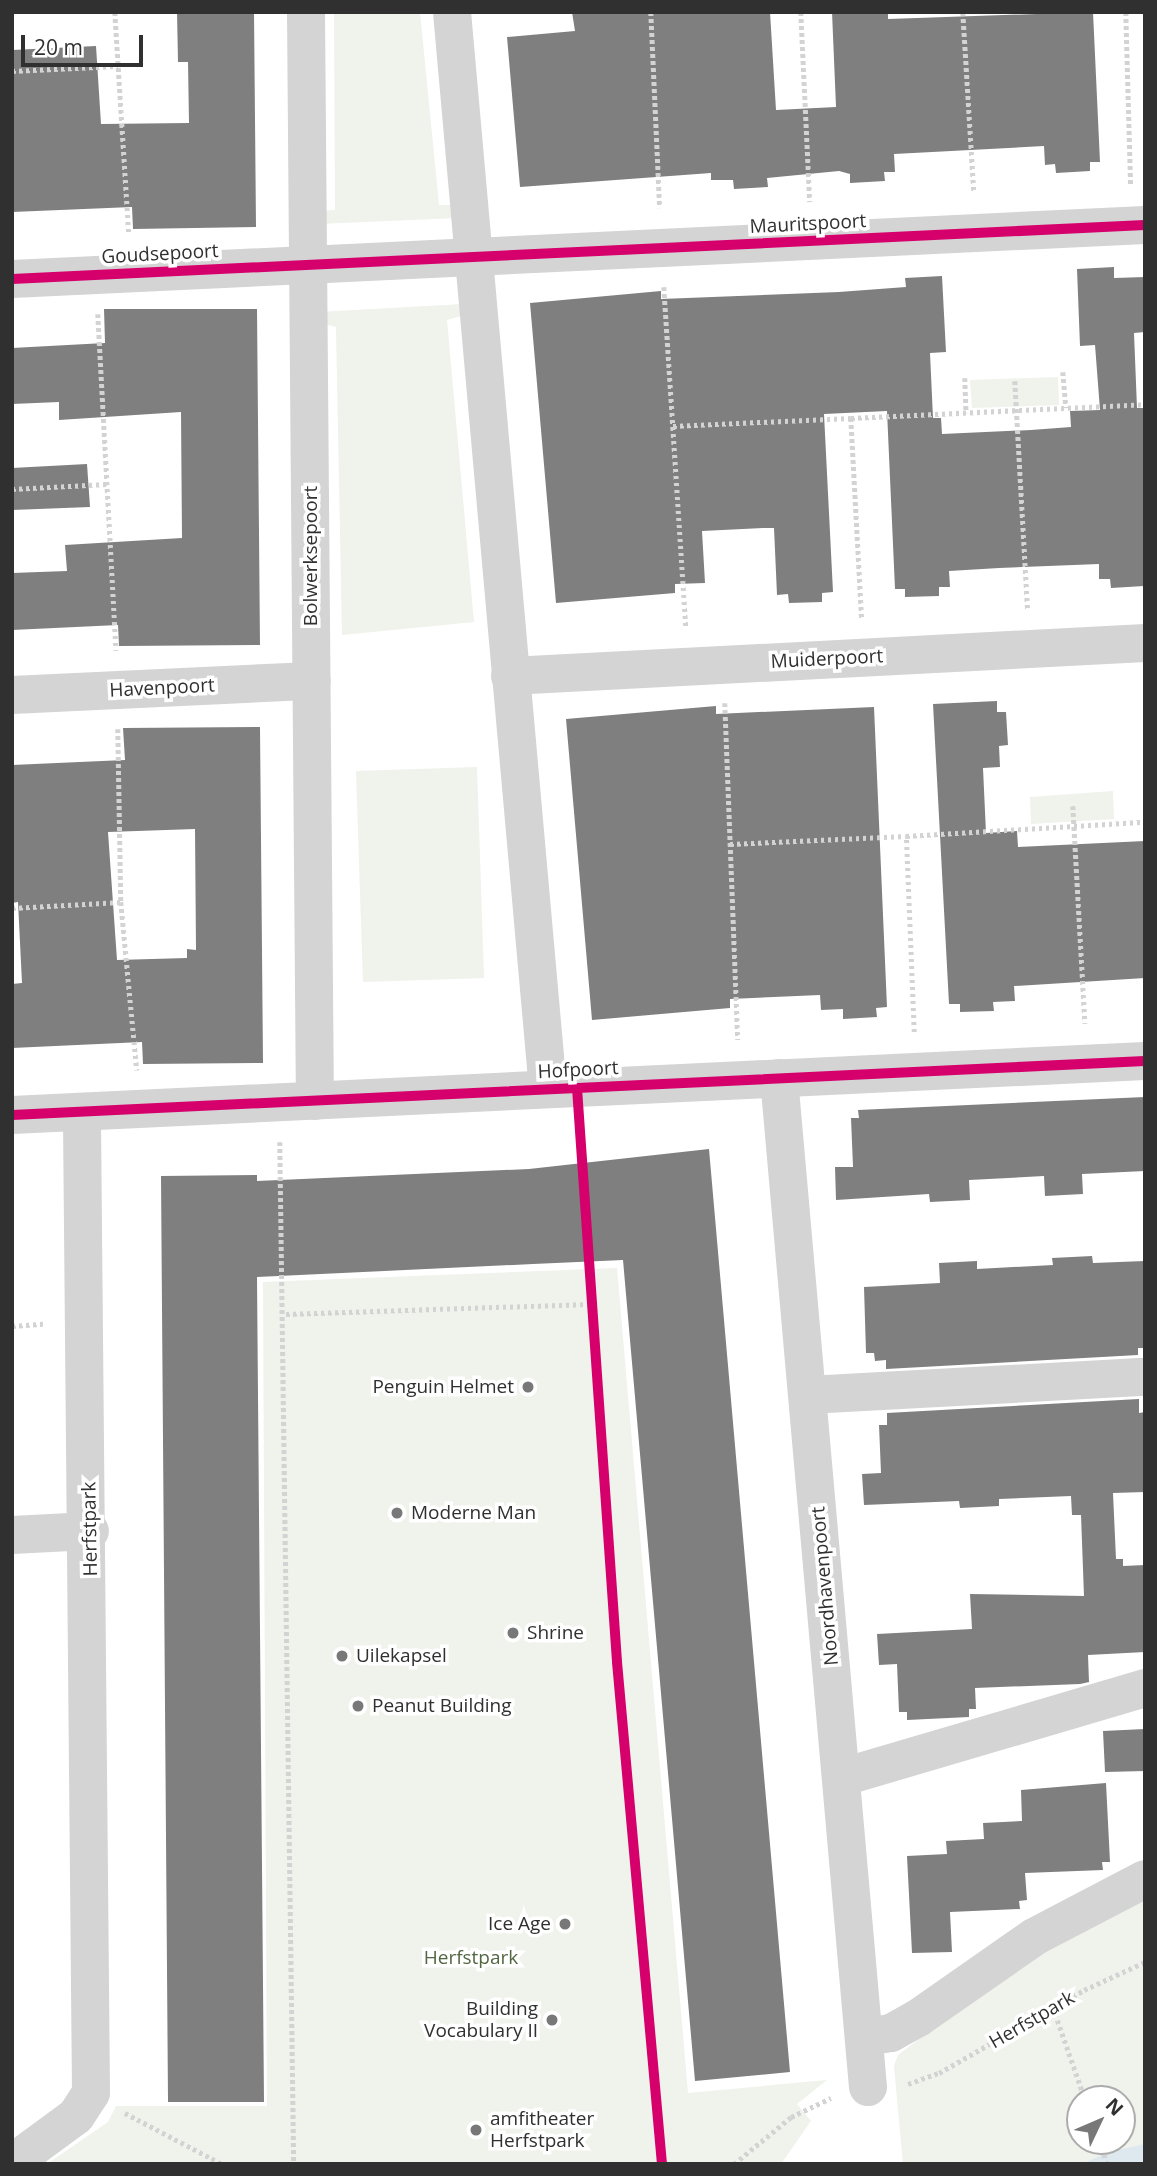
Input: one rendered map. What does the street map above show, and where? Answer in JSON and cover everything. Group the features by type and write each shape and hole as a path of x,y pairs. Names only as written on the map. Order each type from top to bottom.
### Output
{"street":[{"name":"Bolwerksepoort","path":"306,12 315,1101"},
{"path":"452,12 548,1088"},
{"name":"Mauritspoort","path":"473,258 1139,225"},
{"name":"Goudsepoort","path":"12,279 473,258"},
{"name":"Muiderpoort","path":"510,676 1145,643"},
{"name":"Havenpoort","path":"12,695 312,681"},
{"name":"Hofpoort","path":"12,1115 1145,1061"},
{"name":"Noordhavenpoort","path":"779,1078 866,2037 868,2087"},
{"name":"Herfstpark","path":"12,2163 76,2116 91,2093 90,1531 82,1112"},
{"path":"808,1395 1145,1377"},
{"path":"12,1535 90,1531"},
{"path":"843,1777 1145,1688"},
{"path":"866,2037 891,2033 918,2018 1034,1937 1145,1879"}],"path":[{"path":"115,12 131,272"},
{"path":"651,12 661,248 673,426 730,844 740,1080"},
{"path":"802,12 812,241"},
{"path":"963,12 976,233"},
{"path":"1126,12 1139,225"},
{"path":"12,71 118,66"},
{"path":"1063,372 1066,408"},
{"path":"965,378 966,413"},
{"path":"1015,381 1031,649"},
{"path":"673,426 1145,404"},
{"path":"851,418 864,657"},
{"path":"12,489 107,484"},
{"path":"1073,806 1087,1063"},
{"path":"730,844 1145,822"},
{"path":"906,836 916,1071"},
{"path":"12,908 121,902"},
{"path":"280,1136 286,1314 294,2164"},
{"path":"589,1284 591,1318"},
{"path":"286,1314 590,1304"},
{"path":"1053,2007 1080,2085"},
{"path":"111,2107 222,2164"}],"green space":[{"path":"334,12 420,12 439,205 458,205 457,218 318,224 318,211 335,210"},
{"path":"462,304 465,315 447,320 474,622 342,635 336,327 320,323 319,312"},
{"path":"1058,377 1059,405 972,408 970,380"},
{"path":"477,767 484,978 363,982 356,771"},
{"path":"1113,791 1114,819 1031,824 1030,797"},
{"name":"Herfstpark","path":"617,1268 688,2093 827,2080 797,2104 811,2121 781,2164 47,2164 108,2122 116,2106 267,2106 263,1282"},
{"path":"1145,1897 1145,2144 1136,2147 1136,2085 1066,2085 1066,2155 1110,2155 1082,2164 903,2164 894,2066 898,2055 1021,1962"}],"shaded area":[{"path":"1145,2144 1145,2164 1082,2164 1102,2155 1136,2155 1136,2146"}],"building":[{"path":"177,12 254,12 256,227 133,229 132,207 12,212 12,50 96,46 101,124 189,123 188,62 178,62"},
{"path":"572,12 770,12 776,110 836,107 832,12 888,12 888,19 1093,12 1100,162 1090,162 1090,171 1056,173 1055,164 1045,165 1044,146 894,154 895,172 884,172 885,181 850,183 850,174 839,171 767,178 768,187 734,189 733,180 711,180 711,173 520,187 507,37 575,31"},
{"path":"1114,267 1114,278 1145,277 1145,332 1134,333 1137,408 1145,408 1144,586 1111,588 1110,579 1099,579 1099,564 999,568 949,571 950,587 939,587 939,596 905,597 905,589 895,589 887,411 824,414 833,592 822,593 822,602 789,603 788,594 777,595 774,528 763,528 702,531 705,583 675,584 675,593 556,603 530,303 661,291 661,299 839,292 906,287 905,278 942,276 946,352 930,353 933,418 941,418 942,434 1031,430 1071,427 1070,411 1100,410 1095,345 1080,346 1077,269"},
{"path":"104,309 257,309 260,645 119,646 118,625 12,630 12,573 67,571 65,545 182,538 181,412 59,420 59,402 12,404 12,348 105,343"},
{"path":"87,464 90,507 12,510 12,468"},
{"path":"997,701 997,712 1006,712 1008,745 999,746 1000,767 983,768 986,833 1017,831 1018,847 1145,841 1145,978 1014,986 1015,1001 993,1002 994,1011 960,1012 960,1004 949,1004 933,704"},
{"path":"716,706 716,714 874,707 887,1007 876,1008 877,1017 843,1019 843,1009 821,1010 820,995 730,999 730,1008 592,1020 566,719"},
{"path":"260,727 263,1063 143,1064 142,1042 12,1048 12,984 22,983 18,902 12,903 12,765 125,760 123,728","holes":["195,829 196,950 187,949 187,958 117,960 108,832"]},
{"path":"1145,1097 1145,1171 1082,1174 1083,1194 1045,1196 1044,1176 969,1180 970,1200 930,1202 929,1194 836,1200 835,1167 853,1167 851,1118 859,1118 858,1110"},
{"path":"709,1149 790,2072 695,2081 623,1260 257,1277 264,2102 168,2102 161,1176 257,1175 257,1181 529,1169"},
{"path":"1092,1256 1093,1263 1145,1261 1145,1348 1138,1348 1138,1355 886,1369 886,1360 875,1361 874,1353 866,1353 864,1287 940,1283 939,1263 977,1261 977,1269 1053,1265 1052,1258"},
{"path":"1139,1399 1139,1413 1145,1412 1145,1492 1113,1493 1116,1559 1123,1559 1123,1566 1145,1565 1145,1652 1088,1655 1089,1682 1080,1684 975,1688 976,1709 969,1709 969,1717 907,1720 907,1712 899,1712 897,1664 879,1665 877,1634 972,1629 970,1594 1084,1596 1081,1515 1072,1515 1071,1496 999,1499 999,1506 960,1508 959,1501 864,1505 862,1474 881,1473 879,1425 887,1425 887,1413"},
{"path":"1145,1729 1145,1771 1105,1772 1103,1731"},
{"path":"1106,1783 1110,1862 1102,1862 1103,1870 1025,1873 1027,1900 1019,1901 1020,1909 950,1912 952,1952 912,1953 907,1856 947,1854 946,1841 984,1839 983,1823 1022,1821 1021,1790"}],"cycle path":[{"path":"12,279 1145,225"},
{"path":"12,1115 1145,1061"},
{"path":"577,1088 617,1662 662,2164"}],"place":[{"name":"Penguin Helmet","path":"528,1387"},
{"name":"Moderne Man","path":"397,1513"},
{"name":"Shrine","path":"513,1633"},
{"name":"Uilekapsel","path":"342,1656"},
{"name":"Peanut Building","path":"358,1706"},
{"name":"Ice Age","path":"565,1924"},
{"name":"Building Vocabulary II","path":"552,2020"},
{"name":"amfitheater Herfstpark","path":"476,2130"}]}
